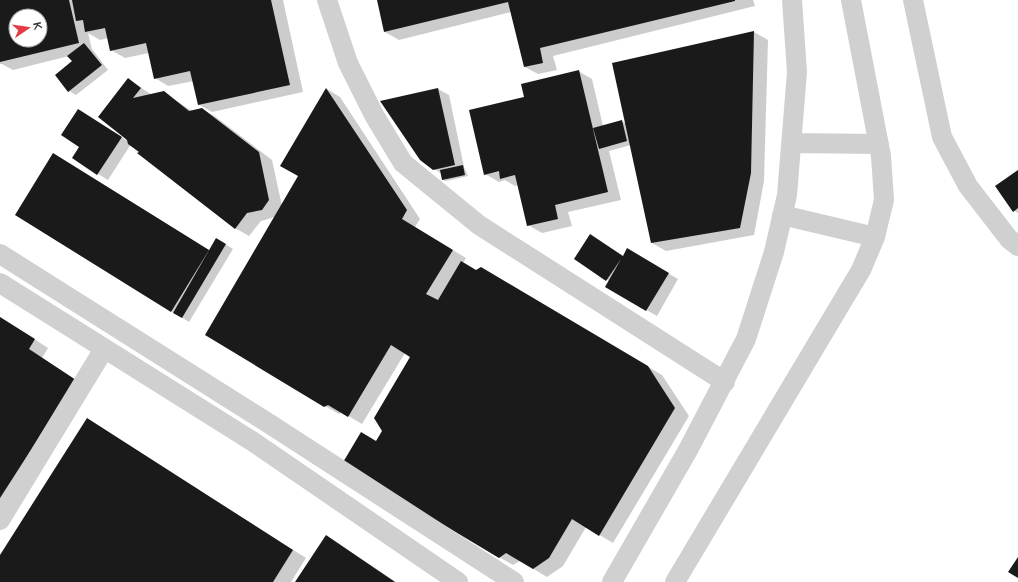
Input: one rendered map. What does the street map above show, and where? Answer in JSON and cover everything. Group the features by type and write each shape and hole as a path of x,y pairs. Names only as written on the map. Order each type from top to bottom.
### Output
{"street":[{"path":"327,0 348,63 374,115 403,163 480,225 725,382"},
{"path":"612,582 725,382 746,340 774,252 787,195 797,72 792,0"},
{"path":"675,582 850,290 861,270 875,237 884,200 879,144 851,0"},
{"path":"913,0 942,137 968,186 1009,239 1018,246"},
{"path":"791,143 879,144"},
{"path":"782,215 875,237"},
{"path":"0,254 265,421 514,582"},
{"path":"0,283 252,441 458,582"},
{"path":"0,520 104,349"},
{"path":"147,376 160,354"},
{"path":"252,441 265,421"}],"building":[{"path":"0,0 69,0 79,43 0,62"},
{"path":"72,0 271,0 290,85 198,105 190,71 154,79 146,43 110,51 105,28 85,32 83,20 76,21"},
{"path":"377,0 735,1 540,48 543,63 524,67 508,2 384,32"},
{"path":"754,31 751,173 740,228 651,243 612,63"},
{"path":"84,43 102,65 68,92 55,75 72,61 67,56"},
{"path":"579,70 608,192 555,205 558,219 527,226 515,175 500,179 499,171 484,175 469,110 524,97 521,84"},
{"path":"128,78 141,88 133,98 164,91 189,111 202,108 259,152 269,200 262,210 247,213 235,229 137,153 139,152 128,144 127,140 98,117"},
{"path":"326,88 407,210 402,219 453,250 426,294 438,300 461,261 476,270 481,267 648,366 675,408 599,536 572,519 549,558 533,569 506,553 499,558 342,464 361,432 376,441 382,431 374,418 410,357 391,345 348,417 328,405 324,407 205,335 298,176 280,166"},
{"path":"438,88 455,165 433,170 420,160 380,101"},
{"path":"78,109 122,137 97,175 72,158 79,147 61,135"},
{"path":"622,120 627,141 599,149 593,128"},
{"path":"53,153 209,250 171,312 15,215"},
{"path":"463,165 465,175 442,180 440,170"},
{"path":"1018,170 1018,208 1013,212 995,186"},
{"path":"590,234 623,256 627,248 669,273 646,311 605,287 621,259 606,281 574,259"},
{"path":"216,238 226,244 182,318 173,313"},
{"path":"0,317 35,339 29,349 76,380 0,498"},
{"path":"87,418 293,550 273,582 0,582 0,555"},
{"path":"326,535 395,582 295,582"},
{"path":"1018,557 1018,578 1008,572"}]}
